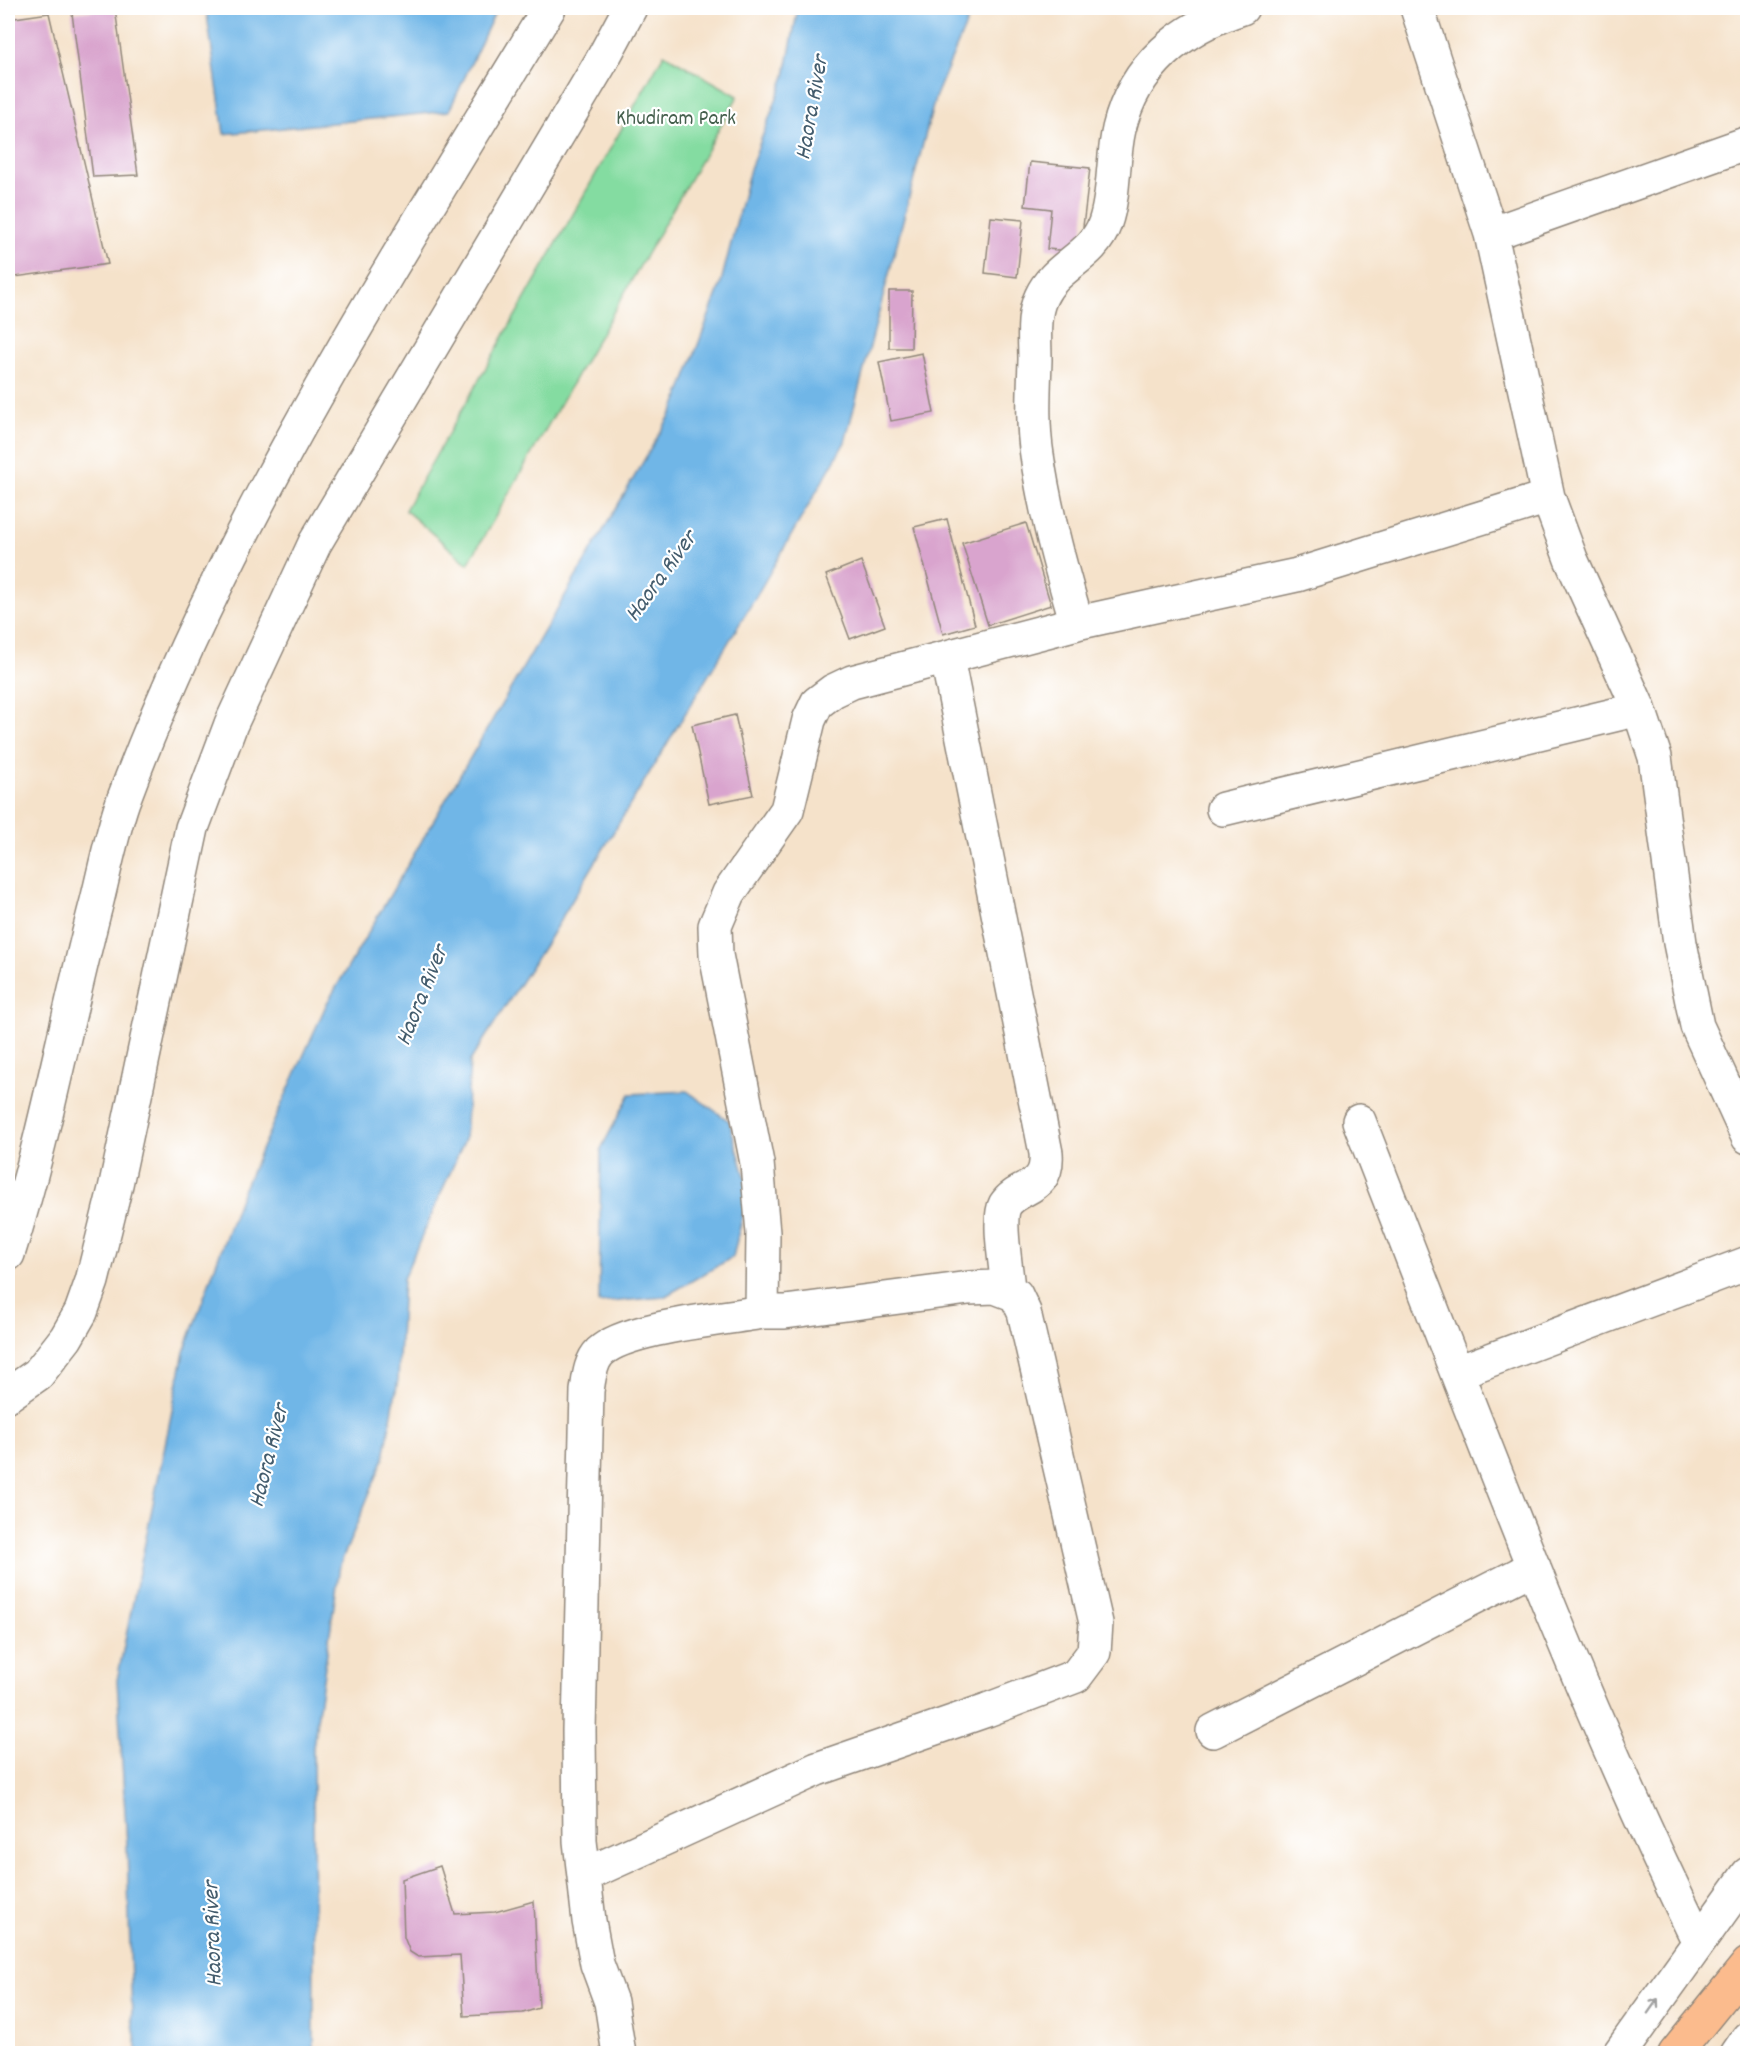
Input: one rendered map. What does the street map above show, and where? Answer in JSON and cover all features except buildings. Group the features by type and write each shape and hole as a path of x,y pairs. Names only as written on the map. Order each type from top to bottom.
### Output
{"main road":[{"path":"1676,2054 1748,1964"}],"street":[{"path":"8,1254 32,1178 77,975 122,805 169,684 266,487 318,390 549,8"},
{"path":"8,1395 38,1374 66,1338 81,1312 92,1281 116,1189 192,828 231,724 315,543 601,62 630,8"},
{"path":"1077,623 1050,531 1036,453 1036,312 1048,284 1087,253 1099,237 1106,222 1119,129 1143,74 1162,51 1190,30 1221,14 1242,8"},
{"path":"1417,8 1491,234 1548,497 1571,559 1639,709 1655,757 1680,943 1696,1026 1748,1137"},
{"path":"1491,234 1748,143"},
{"path":"762,1312 763,1233 757,1163 716,955 715,926 729,892 787,810 809,720 818,703 833,691 852,682 1077,623 1297,574 1548,497"},
{"path":"947,658 1047,1164 1037,1182 1011,1198 1002,1214 1008,1290"},
{"path":"1223,809 1639,709"},
{"path":"1359,1121 1534,1567 1655,1852 1698,1940"},
{"path":"1458,1372 1748,1263"},
{"path":"585,1875 817,1769 998,1706 1076,1676 1086,1666 1094,1652 1096,1623 1024,1312 1016,1295 1008,1290 995,1287 969,1288 785,1312 762,1312 636,1335 612,1343 598,1354 590,1370 587,1391 579,1730 580,1841 591,1932 597,1964 611,2002 619,2054"},
{"path":"1213,1731 1534,1567"},
{"path":"1619,2054 1698,1940 1748,1874"},
{"path":"1737,2054 1748,2038"}],"green space":[{"name":"Khudiram Park","path":"664,54 738,96 468,564 405,510"}],"water":[{"path":"206,8 497,8 449,111 224,134"},
{"name":"Haora River","path":"798,8 973,8 935,98 845,442 754,600 547,942 470,1061 465,1139 403,1279 398,1380 384,1458 340,1565 313,1747 314,2053 138,2053 132,2018 127,1845 117,1680 184,1352 241,1195 327,1003 674,409 720,286 750,169 785,76"},
{"path":"687,1091 729,1121 749,1189 733,1257 664,1297 599,1303 601,1149 630,1094"}]}
